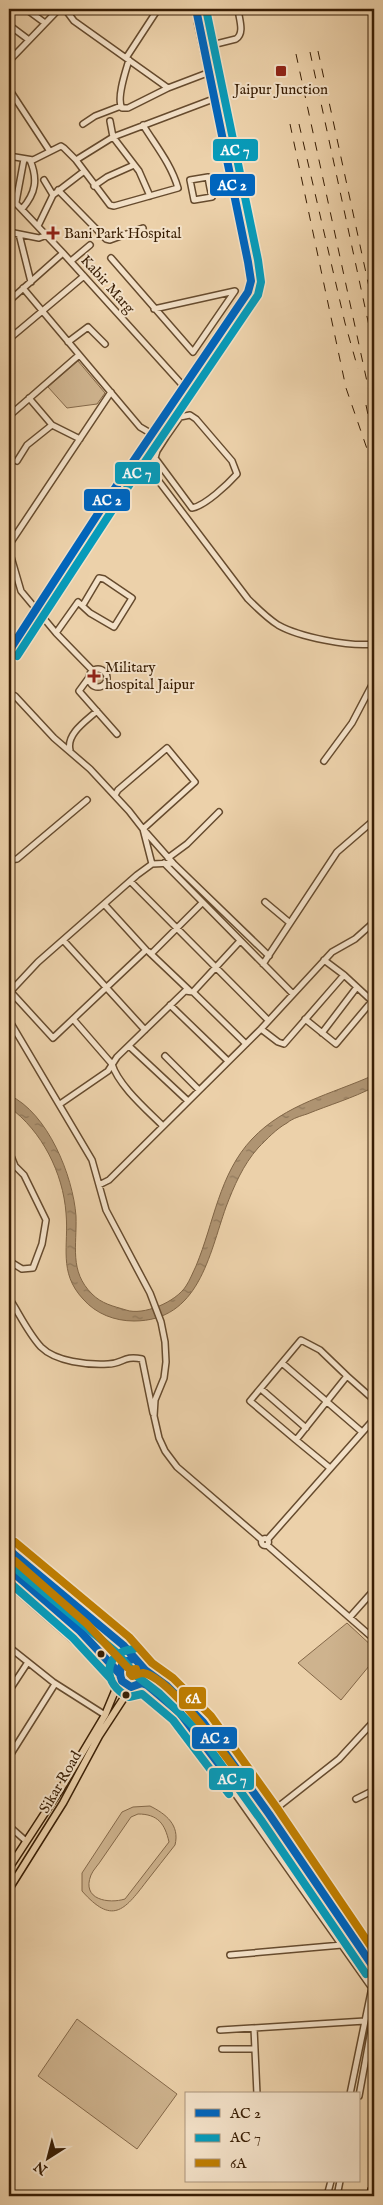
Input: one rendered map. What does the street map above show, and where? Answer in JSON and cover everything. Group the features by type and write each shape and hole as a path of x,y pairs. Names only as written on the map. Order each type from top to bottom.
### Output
{"main road":[{"path":"198,9 221,106 254,271 252,294 210,352"},
{"path":"140,457 152,434 185,389 248,292 251,281 198,9"},
{"path":"9,662 38,612 140,457 160,432 185,389"},
{"path":"9,651 38,612"},
{"path":"9,1550 123,1645 134,1659 143,1665 146,1675 142,1683 131,1687 124,1684 120,1676 77,1627 9,1570"},
{"path":"9,1561 170,1696 207,1735 268,1821 373,1986"},
{"path":"9,1868 105,1715 118,1688 123,1661 134,1659"},
{"path":"145,1670 167,1686 203,1722 269,1814 374,1968"},
{"path":"142,1683 154,1690 180,1713 280,1849 291,1858"},
{"name":"Sikar Road","path":"9,1889 63,1803 99,1736 131,1687"}],"street":[{"path":"26,9 45,23"},
{"path":"10,57 59,9"},
{"path":"65,9 74,21 168,88"},
{"path":"121,106 123,79 128,59 158,9"},
{"path":"208,46 236,39 240,36 238,9"},
{"path":"9,25 29,40"},
{"path":"83,124 94,116 121,106 126,108 168,88 210,72"},
{"path":"9,89 50,150"},
{"path":"77,161 95,147 113,137 216,98"},
{"path":"110,121 113,137 146,182 150,196"},
{"path":"9,156 27,159 58,147 64,148 77,161 83,172 110,205 114,206 178,188 174,174 143,125"},
{"path":"16,202 27,159"},
{"path":"22,209 32,194 36,181 27,159"},
{"path":"94,186 107,177 134,165"},
{"path":"38,226 53,195 83,172"},
{"path":"208,177 210,188 212,196 194,200 190,180 208,177"},
{"path":"44,180 53,195"},
{"path":"210,188 233,183"},
{"path":"58,190 106,239 110,240 143,228"},
{"name":"Kabir Marg","path":"9,196 47,235 185,389"},
{"path":"9,232 38,238 47,235"},
{"path":"19,234 31,282"},
{"path":"71,262 90,245"},
{"path":"9,301 63,253"},
{"path":"112,258 154,309 192,352 199,345 234,291 154,309"},
{"path":"9,339 84,276"},
{"path":"23,288 140,427 152,434"},
{"path":"68,342 88,327 105,344"},
{"path":"199,345 210,352"},
{"path":"9,416 79,355"},
{"path":"9,546 111,392"},
{"path":"29,398 52,425 80,439"},
{"path":"190,415 196,418 232,461 237,474 215,494 197,507 192,508 155,458 166,437 180,417 190,415"},
{"path":"17,461 27,445 52,425"},
{"path":"160,432 166,437"},
{"path":"140,457 248,599 263,613 279,625 301,633 338,642 374,644"},
{"path":"9,550 21,591 91,674 79,691 117,734"},
{"path":"56,633 78,602 90,613 114,627 132,598 104,579 99,578 83,605"},
{"path":"324,762 352,723 374,680"},
{"path":"15,696 54,738 70,750 115,795 168,858 269,956"},
{"path":"70,750 69,741 72,736 97,711"},
{"path":"115,795 118,790 167,748 195,782 143,829"},
{"path":"9,860 17,859 87,800"},
{"path":"168,858 187,844 219,812"},
{"path":"263,964 338,852 374,820"},
{"path":"143,829 152,864"},
{"path":"148,844 158,846"},
{"path":"164,863 202,904 293,994"},
{"path":"173,863 152,864 130,881 64,940 10,992 52,1038 202,904"},
{"path":"130,881 268,1020"},
{"path":"265,902 290,923"},
{"path":"104,904 149,952 246,1044"},
{"path":"100,1185 109,1180 261,1029 332,952 355,939 374,922"},
{"path":"64,940 145,1030"},
{"path":"191,992 240,941"},
{"path":"305,1019 336,1044 372,1002 344,975 324,960"},
{"path":"261,1029 278,1042 284,1044 344,975"},
{"path":"322,1032 357,987"},
{"path":"60,1104 108,1071 112,1064 170,1005 185,991 191,992"},
{"path":"170,1005 228,1061"},
{"path":"72,1019 112,1064 114,1071 131,1093 163,1126"},
{"path":"9,1020 92,1160 106,1210 138,1269 161,1322 166,1362 164,1378 156,1400 154,1416"},
{"path":"129,1046 188,1101"},
{"path":"165,1056 199,1090"},
{"path":"9,1151 15,1166 24,1175 46,1220 42,1244 33,1268 22,1269 9,1261"},
{"path":"9,1298 41,1346 52,1354 68,1360 107,1364 130,1357 142,1359 159,1438 174,1463 266,1541 374,1639"},
{"path":"330,1468 250,1401 301,1340 320,1350 374,1400"},
{"path":"282,1363 362,1432"},
{"path":"296,1440 347,1376"},
{"path":"260,1389 306,1428"},
{"path":"266,1541 374,1419"},
{"path":"9,1588 16,1590 89,1654 102,1662 118,1688"},
{"path":"350,1617 374,1590"},
{"path":"9,1647 55,1684 105,1715"},
{"path":"9,1691 28,1662"},
{"path":"9,1757 55,1684"},
{"path":"269,1814 340,1759 374,1721"},
{"path":"200,1739 201,1746 256,1820 342,1945 373,1986 350,2092"},
{"path":"356,1799 374,1790"},
{"path":"9,1826 26,1841"},
{"path":"302,1862 311,1868 374,1957"},
{"path":"230,1955 342,1945"},
{"path":"360,2092 374,2014"},
{"path":"220,2030 365,2021"},
{"path":"254,2028 256,2092"},
{"path":"363,2030 370,2030"},
{"path":"222,2049 255,2049"},
{"path":"327,2196 331,2182"},
{"path":"337,2196 340,2182"}],"shaded area":[{"path":"78,361 105,393 97,404 67,408 48,387"},
{"path":"95,670 101,670 105,677 101,684 95,684 91,680 91,674"},
{"path":"347,1623 374,1648 374,1660 341,1700 298,1663"},
{"path":"115,1658 140,1677 140,1680 136,1683 126,1677"},
{"path":"150,1806 166,1817 174,1826 175,1845 131,1900 124,1907 110,1911 92,1902 82,1891 82,1873 122,1812 133,1807","holes":["145,1814 160,1821 169,1842 125,1899 112,1901 98,1898 90,1890 89,1883 92,1873 131,1817"]},
{"path":"77,2019 177,2094 137,2149 38,2076"}],"water":[{"path":"374,1075 374,1087 297,1117 275,1131 258,1148 243,1169 236,1184 226,1207 207,1264 198,1282 187,1298 173,1310 156,1318 134,1321 120,1320 106,1316 94,1309 75,1289 67,1269 66,1213 64,1198 55,1168 41,1141 21,1117 9,1107 9,1095 36,1116 47,1131 64,1165 74,1200 77,1267 85,1285 92,1294 112,1306 126,1310 141,1311 167,1302 186,1286 196,1266 225,1183 241,1153 252,1139 265,1127 294,1108"}],"railway":[{"path":"318,51 374,310"},
{"path":"310,52 374,349"},
{"path":"296,54 374,414"},
{"path":"290,124 346,388 374,469"},
{"path":"299,124 345,323 358,369"},
{"path":"366,405 374,444"},
{"path":"366,2196 374,2160"}],"transit line":[{"path":"9,651 105,503 248,292 251,281 248,262 196,9"},
{"path":"17,656 113,509 258,295 261,282 258,260 206,9"},
{"name":"6A","path":"15,1542 129,1637 152,1663 173,1678 211,1716 277,1808 374,1951"},
{"path":"9,1550 123,1645 145,1670 167,1686 203,1722 269,1814 374,1968"},
{"name":"6A","path":"15,1561 87,1624 127,1667"},
{"path":"9,1563 116,1652 138,1677 160,1694 195,1728 261,1820 366,1974"},
{"path":"9,1569 80,1631 119,1673"},
{"path":"9,1582 73,1638 111,1679"},
{"path":"134,1649 123,1651 111,1662 109,1670 114,1685 120,1692 129,1697 142,1694 173,1720 229,1794"},
{"path":"135,1659 127,1661 120,1669 122,1681 131,1687 142,1683 147,1685 180,1713 237,1788"},
{"name":"6A","path":"136,1669 130,1670 132,1676 143,1673 155,1678 183,1703 245,1782"}],"place":[{"name":"Jaipur Junction","path":"281,71"},
{"name":"Bani Park Hospital","path":"53,233"},
{"name":"Military hospital Jaipur","path":"94,676"}]}
